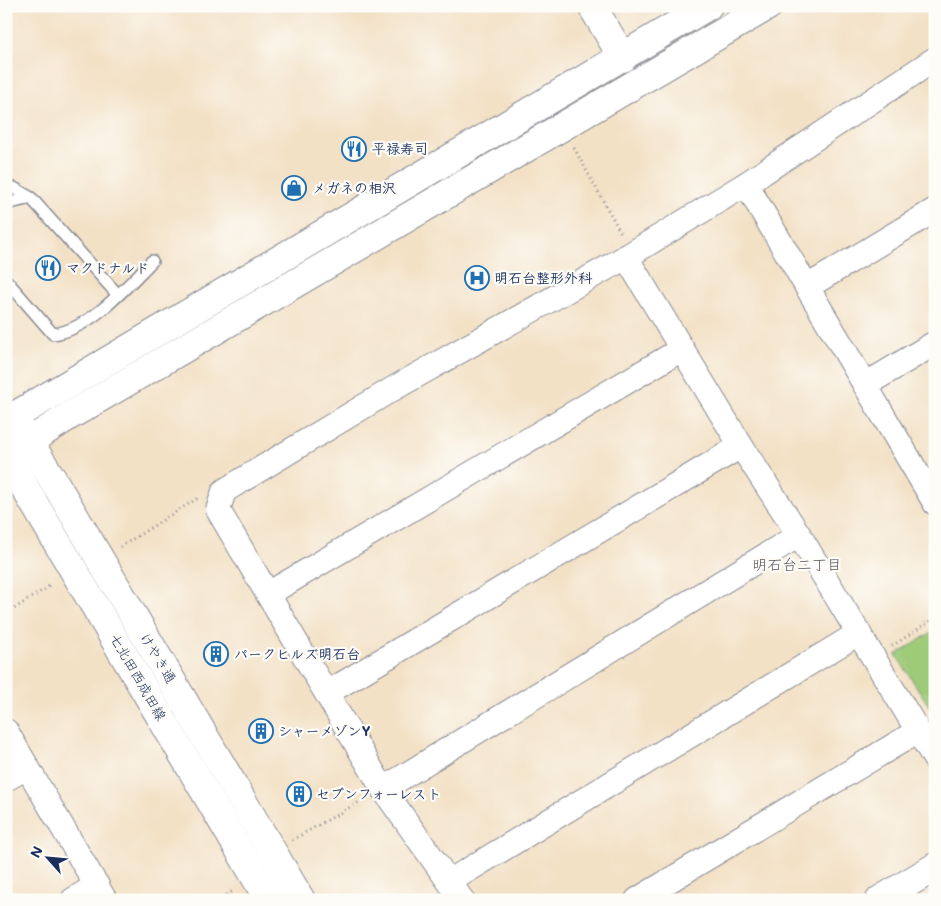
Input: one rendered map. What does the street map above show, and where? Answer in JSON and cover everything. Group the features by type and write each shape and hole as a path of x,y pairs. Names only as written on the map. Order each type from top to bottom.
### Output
{"street":[{"path":"592,6 623,58"},
{"path":"8,414 623,58 708,6"},
{"path":"6,456 768,6"},
{"path":"858,633 456,890 383,789 218,510 224,491 391,390 629,255 746,184 935,59"},
{"path":"746,184 865,385 931,490"},
{"path":"807,287 935,210"},
{"path":"629,255 682,349 741,446 799,534 935,759"},
{"path":"865,385 935,343"},
{"path":"268,594 682,349"},
{"name":"けやき通","path":"8,414 29,441 301,900"},
{"path":"327,693 741,446"},
{"name":"七北田西成田線","path":"6,456 269,900"},
{"path":"383,789 799,534"},
{"path":"6,731 101,893 73,900"},
{"path":"637,900 918,731"},
{"path":"6,779 27,767"},
{"path":"880,900 935,867"}],"lane":[{"path":"6,187 14,188 31,198 118,295"},
{"path":"6,204 31,198"},
{"path":"6,280 53,334 67,332 118,295 152,261"}],"path":[{"path":"574,148 629,255"},
{"path":"119,547 206,493 224,491"},
{"path":"6,614 51,585"},
{"path":"874,658 935,618"},
{"path":"289,842 383,789"},
{"path":"218,900 234,890"}],"green space":[{"path":"935,630 935,715 896,655"}],"place":[{"name":"平禄寿司","path":"354,149"},
{"name":"メガネの相沢","path":"294,188"},
{"name":"マクドナルド","path":"48,268"},
{"name":"明石台整形外科","path":"477,278"},
{"name":"パークヒルズ明石台","path":"216,654"},
{"name":"シャーメゾンY","path":"261,731"},
{"name":"セブンフォーレスト","path":"299,794"}],"district":[{"name":"明石台二丁目","path":"797,565"}]}
